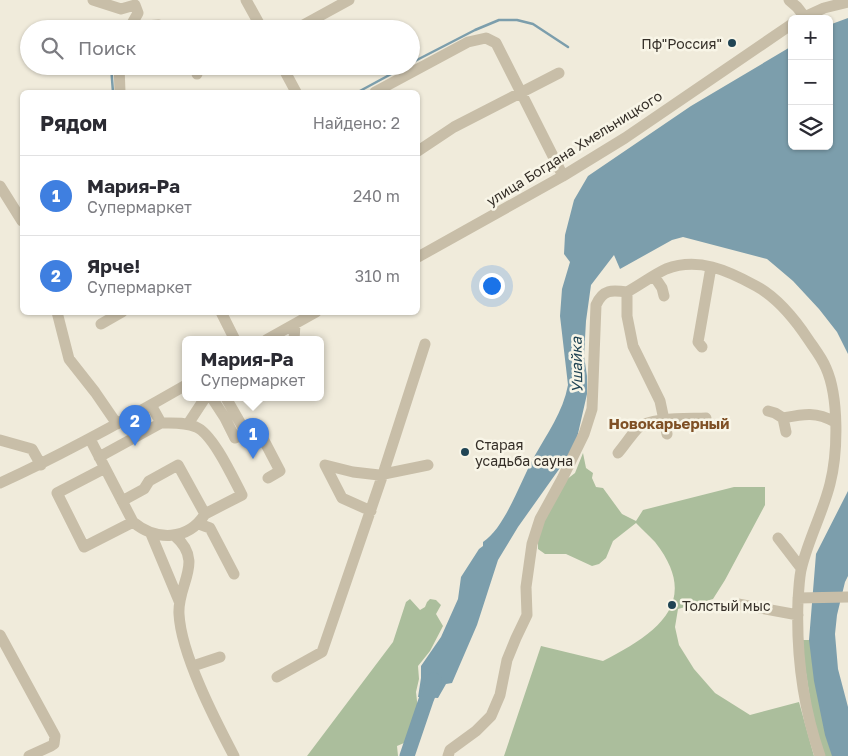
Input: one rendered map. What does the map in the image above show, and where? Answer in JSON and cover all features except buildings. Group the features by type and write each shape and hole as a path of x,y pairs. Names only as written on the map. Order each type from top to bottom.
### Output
{"street":[{"path":"93,0 121,9 135,5 138,13 134,20"},
{"path":"246,0 257,20"},
{"path":"312,20 349,0"},
{"path":"789,0 800,15"},
{"path":"807,15 824,8 848,2"},
{"name":"улица Богдана Хмельницкого","path":"420,256 563,176 625,138 788,27"},
{"path":"420,68 468,42 486,38 496,44 563,176"},
{"path":"420,150 454,127 559,72"},
{"path":"119,75 120,90"},
{"path":"287,75 295,90"},
{"path":"380,90 407,75"},
{"path":"0,186 20,219"},
{"path":"448,756 450,750 484,724 491,716 500,695 507,660 528,615 526,587 532,544 540,518 584,434 592,409 596,305 600,297 606,293 613,290 627,292 664,270 692,263 724,270 767,292 801,328 826,368 833,389 835,456 830,484 801,568 801,599 797,639 800,677 805,704 820,756"},
{"path":"702,347 698,342 712,267"},
{"path":"654,276 662,288 664,296"},
{"path":"627,292 627,316 633,346 660,401 667,434"},
{"path":"58,315 69,359 117,424"},
{"path":"101,324 117,315"},
{"path":"222,315 233,336"},
{"path":"273,336 311,315"},
{"path":"294,336 295,324"},
{"path":"277,676 322,652 371,511 424,344"},
{"path":"0,483 90,439 182,387"},
{"path":"188,424 203,401"},
{"path":"214,401 235,438 257,428 280,471 268,478"},
{"path":"228,401 246,433"},
{"path":"151,405 161,423"},
{"path":"768,412 775,413 783,418 815,414 825,416 835,422"},
{"path":"618,453 638,428 650,422 706,418"},
{"path":"783,418 786,432"},
{"path":"229,426 240,420"},
{"path":"90,439 99,457 133,522 151,534 174,536 242,495 208,435 188,424 161,423 99,457"},
{"path":"0,440 32,449 41,464"},
{"path":"122,501 144,490 149,480 178,465 202,519 210,528 234,574"},
{"path":"371,511 342,498 325,465 353,472 383,474 428,465"},
{"path":"105,468 57,493 84,547 133,522"},
{"path":"151,534 178,601 182,630 193,666 234,756"},
{"path":"174,536 184,548 190,563 178,601"},
{"path":"778,538 801,568"},
{"path":"801,599 848,597"},
{"path":"738,604 798,615"},
{"path":"0,635 54,732 55,739 51,746 29,756"},
{"path":"193,666 220,657"}],"green space":[{"path":"583,453 586,468 593,473 592,478 596,487 603,488 622,514 636,521 643,510 734,487 765,487 765,505 713,599 678,609 675,627 679,645 694,669 715,693 750,715 799,702 814,756 504,756 541,646 603,661 640,640 655,628 666,614 673,599 674,583 669,564 655,542 636,523 613,541 606,558 599,564 592,566 566,554 545,554 538,549 538,540 544,520 566,480 575,473"},
{"path":"410,599 420,610 425,607 430,599 436,600 441,605 436,614 443,626 430,651 418,666 419,679 416,692 418,710 407,738 404,743 397,746 398,756 307,756 393,642 406,602"},
{"path":"801,640 812,640 837,756 823,756 813,719"}],"water":[{"path":"848,18 848,354 837,332 819,309 793,281 767,259 683,237 672,240 620,269 614,255 591,285 584,356 587,394 577,438 567,458 518,527 498,560 477,625 452,683 446,684 438,698 418,697 421,666 441,637 458,599 461,577 479,549 483,546 483,542 498,526 512,503 566,395 568,385 560,316 562,289 570,262 564,254 565,235 574,200 588,176 691,106 788,48 788,150 833,150 833,24"},
{"path":"848,491 848,576 837,615 835,634 838,669 848,707 848,756 832,756 825,735 814,681 809,640 816,554"}],"waterway":[{"path":"420,58 499,20 517,20 533,24 568,47"},
{"path":"112,75 113,90"},
{"path":"362,90 389,75"},
{"name":"Ушайка","path":"407,756 434,680"}],"place":[{"name":"Пф\"Россия\"","path":"732,43"},
{"name":"Ярче!","path":"135,446"},
{"name":"Старая усадьба сауна","path":"465,452"},
{"name":"Мария-Ра","path":"253,459"},
{"name":"Толстый мыс","path":"672,605"}],"district":[{"name":"Новокарьерный","path":"669,423"}]}
